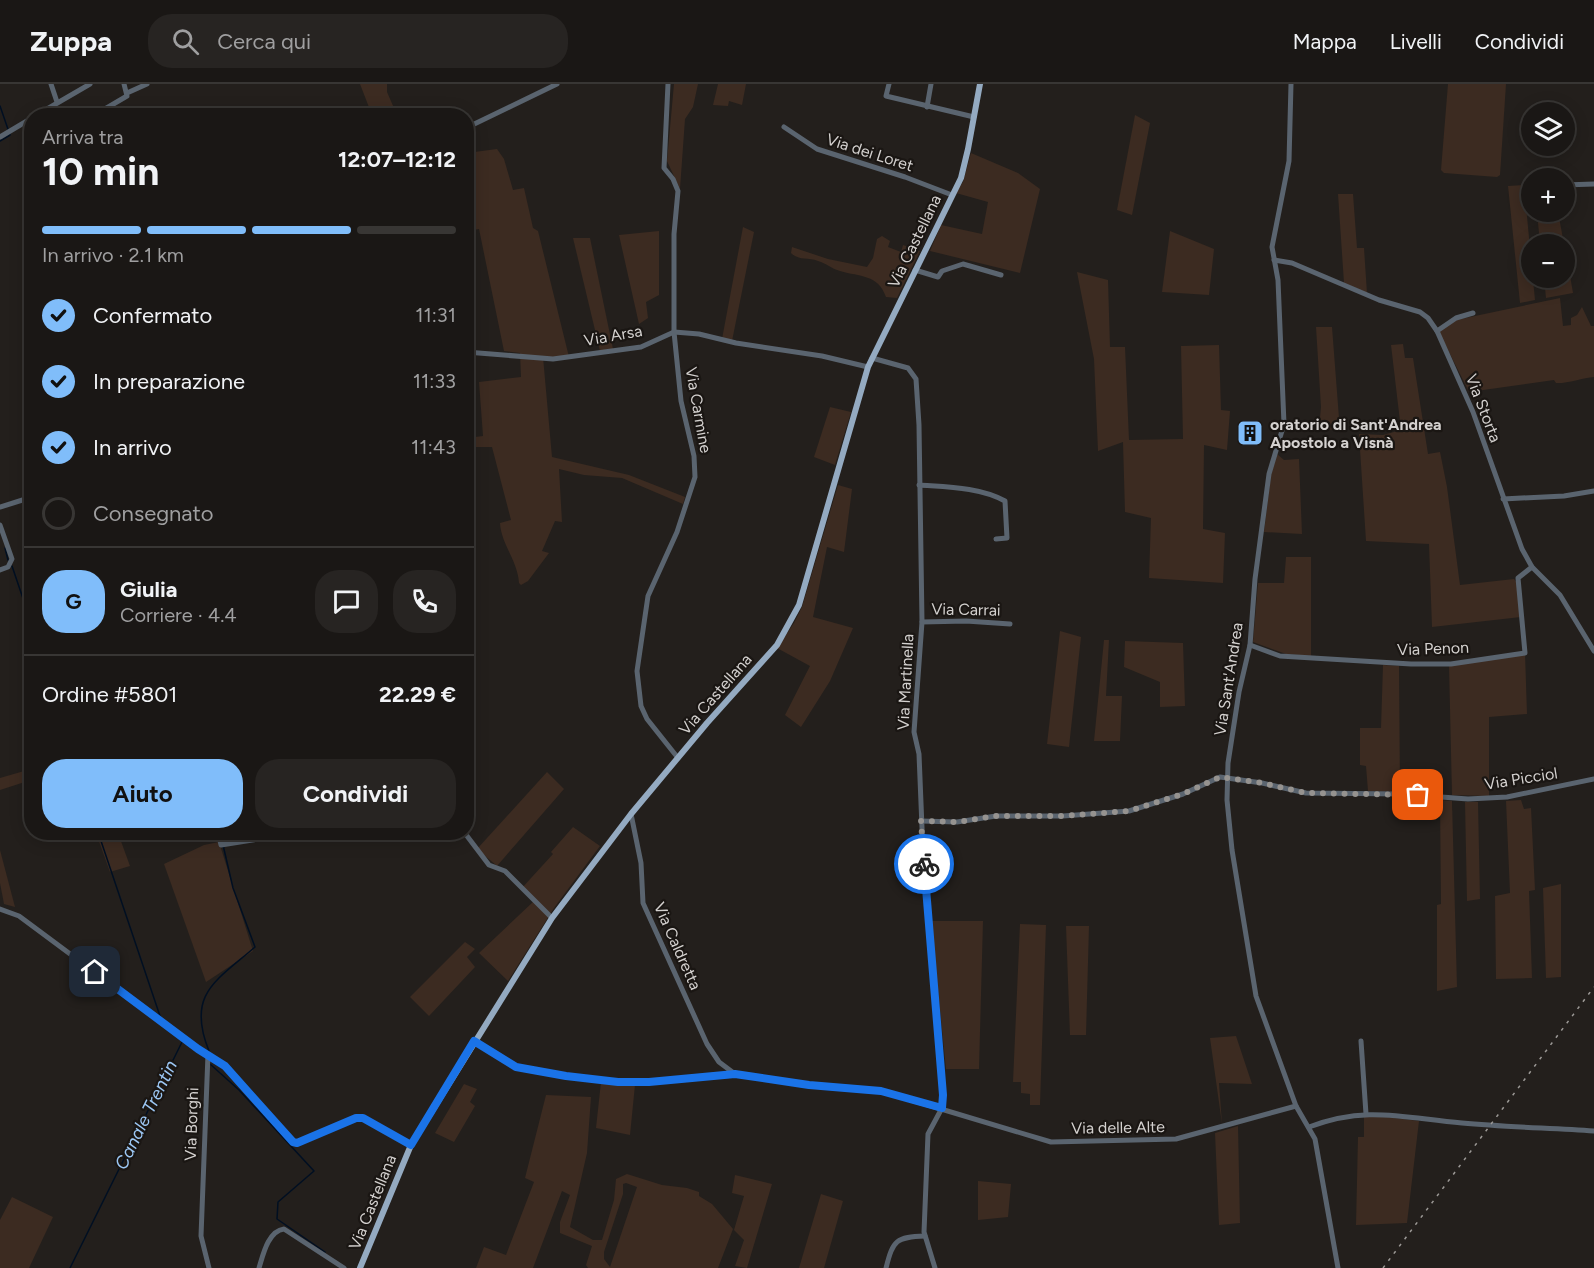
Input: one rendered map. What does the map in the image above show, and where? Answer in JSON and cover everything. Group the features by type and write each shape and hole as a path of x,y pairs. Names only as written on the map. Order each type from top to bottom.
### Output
{"main road":[{"name":"Via Castellana","path":"360,1268 411,1145 552,918 631,814 777,645 794,615 810,571 868,367 952,195 964,165 980,84"}],"street":[{"path":"51,84 57,102"},
{"path":"49,107 90,84"},
{"path":"124,84 127,93"},
{"path":"108,108 127,96 127,93 147,84"},
{"path":"474,124 557,84"},
{"name":"Via Carmine","path":"668,84 664,168 673,179 678,191 674,234 674,332 681,401 694,456 695,477 677,532 648,596 637,671 641,706 647,719 678,758"},
{"path":"888,84 886,96 974,117"},
{"path":"927,107 931,84"},
{"name":"Via Sant'Andrea","path":"1291,84 1289,161 1272,247 1278,280 1284,424 1269,474 1255,579 1250,645 1239,692 1227,777 1232,850 1256,996 1296,1106 1315,1139 1338,1268"},
{"path":"0,137 24,122"},
{"name":"Via dei Loret","path":"784,127 801,140 825,153 905,177 952,195"},
{"path":"1575,185 1594,184"},
{"name":"Via Storta","path":"1274,260 1292,263 1379,300 1420,312 1428,318 1437,331 1473,412 1522,549 1532,567 1560,595 1594,651"},
{"path":"915,270 938,278 942,271 963,264 1001,275"},
{"path":"1437,331 1456,318 1473,313"},
{"name":"Via Arsa","path":"474,353 553,358 641,346 674,332 699,334 736,344 822,356 868,367"},
{"name":"Via Martinella","path":"872,358 908,368 915,374 919,425 922,622 914,732 919,754 921,821 943,1095 942,1108"},
{"path":"919,485 989,495 1005,501 1007,538 996,538"},
{"path":"1503,499 1564,496 1594,491"},
{"path":"0,507 24,500"},
{"path":"0,525 12,560 8,567 0,570"},
{"name":"Via Penon","path":"1250,645 1280,656 1412,664 1451,664 1525,653 1518,578 1532,567"},
{"name":"Via Carrai","path":"922,622 966,621 1010,624"},
{"name":"Via Picciol","path":"921,821 957,822 996,816 1063,816 1129,811 1183,794 1211,779 1227,777 1306,793 1401,794 1468,799 1508,797 1594,779"},
{"name":"Via Caldretta","path":"631,814 641,863 643,903 707,1044 719,1062 735,1074"},
{"path":"220,840 221,845 252,840"},
{"path":"470,840 489,865 505,871 552,918"},
{"path":"0,909 19,916 225,1066 293,1142 301,1142 356,1118 363,1118 411,1145"},
{"name":"Via delle Alte","path":"474,1041 516,1067 566,1076 618,1082 649,1082 735,1074 809,1085 881,1091 1051,1142 1176,1139 1296,1106"},
{"path":"1360,1041 1366,1114"},
{"name":"Via Borghi","path":"208,1054 201,1236 209,1268"},
{"path":"935,1268 925,1236 928,1134 942,1108"},
{"path":"1309,1127 1327,1120 1385,1113 1479,1124 1594,1131"},
{"path":"259,1268 269,1240 279,1229 284,1229 344,1268"},
{"path":"886,1268 891,1249 897,1240 925,1236"}],"shaded area":[{"path":"360,84 387,84 387,92 394,108 369,108"},
{"path":"674,84 698,84 693,107 685,119 680,189 667,161"},
{"path":"718,84 746,84 742,105 729,101 728,106 713,105"},
{"path":"1448,84 1506,84 1500,175 1497,177 1444,173 1441,170"},
{"path":"1135,115 1150,123 1132,215 1117,210"},
{"path":"497,149 504,159 513,190 524,188 533,228 538,231 569,357 543,357 552,457 629,475 685,497 683,504 622,478 584,475 559,469 562,522 555,521 542,551 549,553 528,581 521,585 501,531 500,523 511,520 492,447 474,447 474,437 483,436 479,382 521,377 520,353 504,351 479,229 474,230 474,152"},
{"path":"971,153 1018,173 1040,189 1020,273 930,251 941,225 982,234 988,202 956,193 963,182"},
{"path":"1521,185 1521,222 1528,222 1529,234 1521,234 1521,288 1534,288 1535,300 1520,303 1508,186"},
{"path":"1338,194 1353,194 1357,248 1364,248 1367,293 1344,283"},
{"path":"1538,222 1560,222 1562,234 1539,234"},
{"path":"743,227 754,232 732,341 722,339"},
{"path":"659,231 659,295 646,302 648,318 639,324 619,235"},
{"path":"1170,231 1214,249 1209,295 1162,292"},
{"path":"882,236 890,241 888,247 901,252 903,245 920,251 897,298 886,297 883,290 873,280 837,270 821,262 797,257 791,253 792,247 828,259 867,267 873,258 877,239"},
{"path":"573,238 590,238 613,349 600,351"},
{"path":"1077,272 1108,280 1110,347 1125,347 1129,440 1183,439 1181,346 1219,345 1221,410 1230,411 1227,450 1204,445 1203,529 1225,533 1223,583 1149,578 1151,518 1125,512 1123,442 1098,451 1094,359"},
{"path":"1545,288 1572,288 1573,293 1546,298"},
{"path":"1560,298 1563,326 1571,325 1571,318 1577,315 1582,307 1591,326 1594,326 1594,377 1564,383 1556,383 1554,380 1469,392 1439,332 1456,320"},
{"path":"1316,327 1332,327 1340,431 1319,428 1321,407"},
{"path":"1403,344 1405,358 1413,358 1428,454 1440,452 1460,585 1514,579 1518,584 1521,617 1432,627 1429,544 1366,541 1359,434 1383,435 1401,430 1391,345"},
{"path":"830,407 851,412 835,465 814,457"},
{"path":"1277,454 1284,460 1299,459 1302,534 1264,532 1271,475"},
{"path":"838,485 852,489 844,552 827,547 813,617 853,628 830,681 801,727 785,715 810,666 777,648 802,607"},
{"path":"1286,557 1311,557 1311,656 1286,654 1253,642 1258,583 1284,583"},
{"path":"1060,631 1081,637 1069,747 1047,744"},
{"path":"1104,640 1109,640 1106,696 1122,696 1120,741 1094,741"},
{"path":"1125,641 1183,643 1185,706 1160,707 1160,682 1124,667"},
{"path":"1525,653 1527,714 1489,717 1489,796 1452,795 1449,665"},
{"path":"1383,665 1399,666 1400,792 1368,791 1366,766 1360,765 1360,728 1381,728"},
{"path":"24,771 24,782 0,790 0,778"},
{"path":"547,772 564,789 497,866 477,849"},
{"path":"1440,800 1452,801 1457,987 1437,991 1437,905 1441,904"},
{"path":"1521,800 1524,809 1531,808 1535,890 1529,891 1532,978 1496,979 1495,896 1510,893 1506,801"},
{"path":"1465,802 1478,802 1480,899 1467,901"},
{"path":"573,827 600,846 554,908 508,981 479,953 534,901 521,889 553,854 551,852"},
{"path":"99,840 121,840 130,866 110,872"},
{"path":"219,842 253,951 206,982 164,864 204,845"},
{"path":"0,850 15,907 4,904 0,883"},
{"path":"1561,884 1561,977 1546,978 1543,888"},
{"path":"931,921 983,921 979,1069 946,1069"},
{"path":"1020,924 1046,925 1040,1105 1030,1105 1030,1094 1021,1093 1021,1082 1013,1082"},
{"path":"1066,926 1089,926 1086,1035 1070,1035"},
{"path":"465,942 475,949 467,957 475,967 429,1016 410,997"},
{"path":"1236,1036 1252,1084 1219,1083 1222,1124 1210,1038"},
{"path":"601,1082 635,1085 630,1135 596,1128"},
{"path":"464,1084 477,1089 470,1102 475,1106 454,1142 435,1133"},
{"path":"546,1095 591,1097 587,1153 570,1227 593,1240 602,1240 614,1200 616,1179 627,1174 662,1185 699,1192 699,1196 712,1204 733,1229 718,1268 588,1268 586,1265 592,1246 560,1233 560,1222 570,1195 562,1191 533,1268 476,1268 484,1247 506,1255 534,1182 525,1178","holes":["623,1184 637,1187 610,1267 604,1259 604,1252 623,1194"]},
{"path":"1378,1116 1419,1121 1407,1223 1356,1225 1358,1137 1364,1137 1364,1117"},
{"path":"1238,1126 1240,1223 1219,1225 1215,1133"},
{"path":"735,1175 772,1184 747,1268 735,1266 744,1240 734,1230 744,1196 732,1193"},
{"path":"978,1181 1011,1184 1008,1217 978,1220"},
{"path":"821,1194 843,1201 824,1268 799,1268"},
{"path":"12,1197 53,1217 29,1268 0,1268 0,1220"}],"waterway":[{"path":"0,106 10,135 0,141"},
{"path":"5,548 8,560"},
{"name":"Canale Trentin","path":"12,566 24,601"},
{"name":"Canale Trentin","path":"101,840 161,1019"},
{"path":"209,1051 203,1032 201,1015 203,1002 217,980 255,947 233,888 223,845"},
{"name":"Canale Trentin","path":"70,1268 183,1040"},
{"path":"210,1064 239,1090 314,1171 278,1202 277,1219 325,1252"}],"railway":[{"path":"1383,1268 1594,987"}],"way so far":[{"path":"924,864 921,821 957,822 996,816 1063,816 1129,811 1183,794 1211,779 1220,777 1306,793 1418,795"}],"place":[{"name":"oratorio di Sant'Andrea Apostolo a Visnà","path":"1250,433"}],"route":[{"path":"95,972 198,1049 216,1058 293,1142 297,1143 356,1118 363,1118 411,1145 474,1041 516,1067 566,1076 618,1082 649,1082 735,1074 809,1085 881,1091 942,1108 943,1095 924,864"}]}
